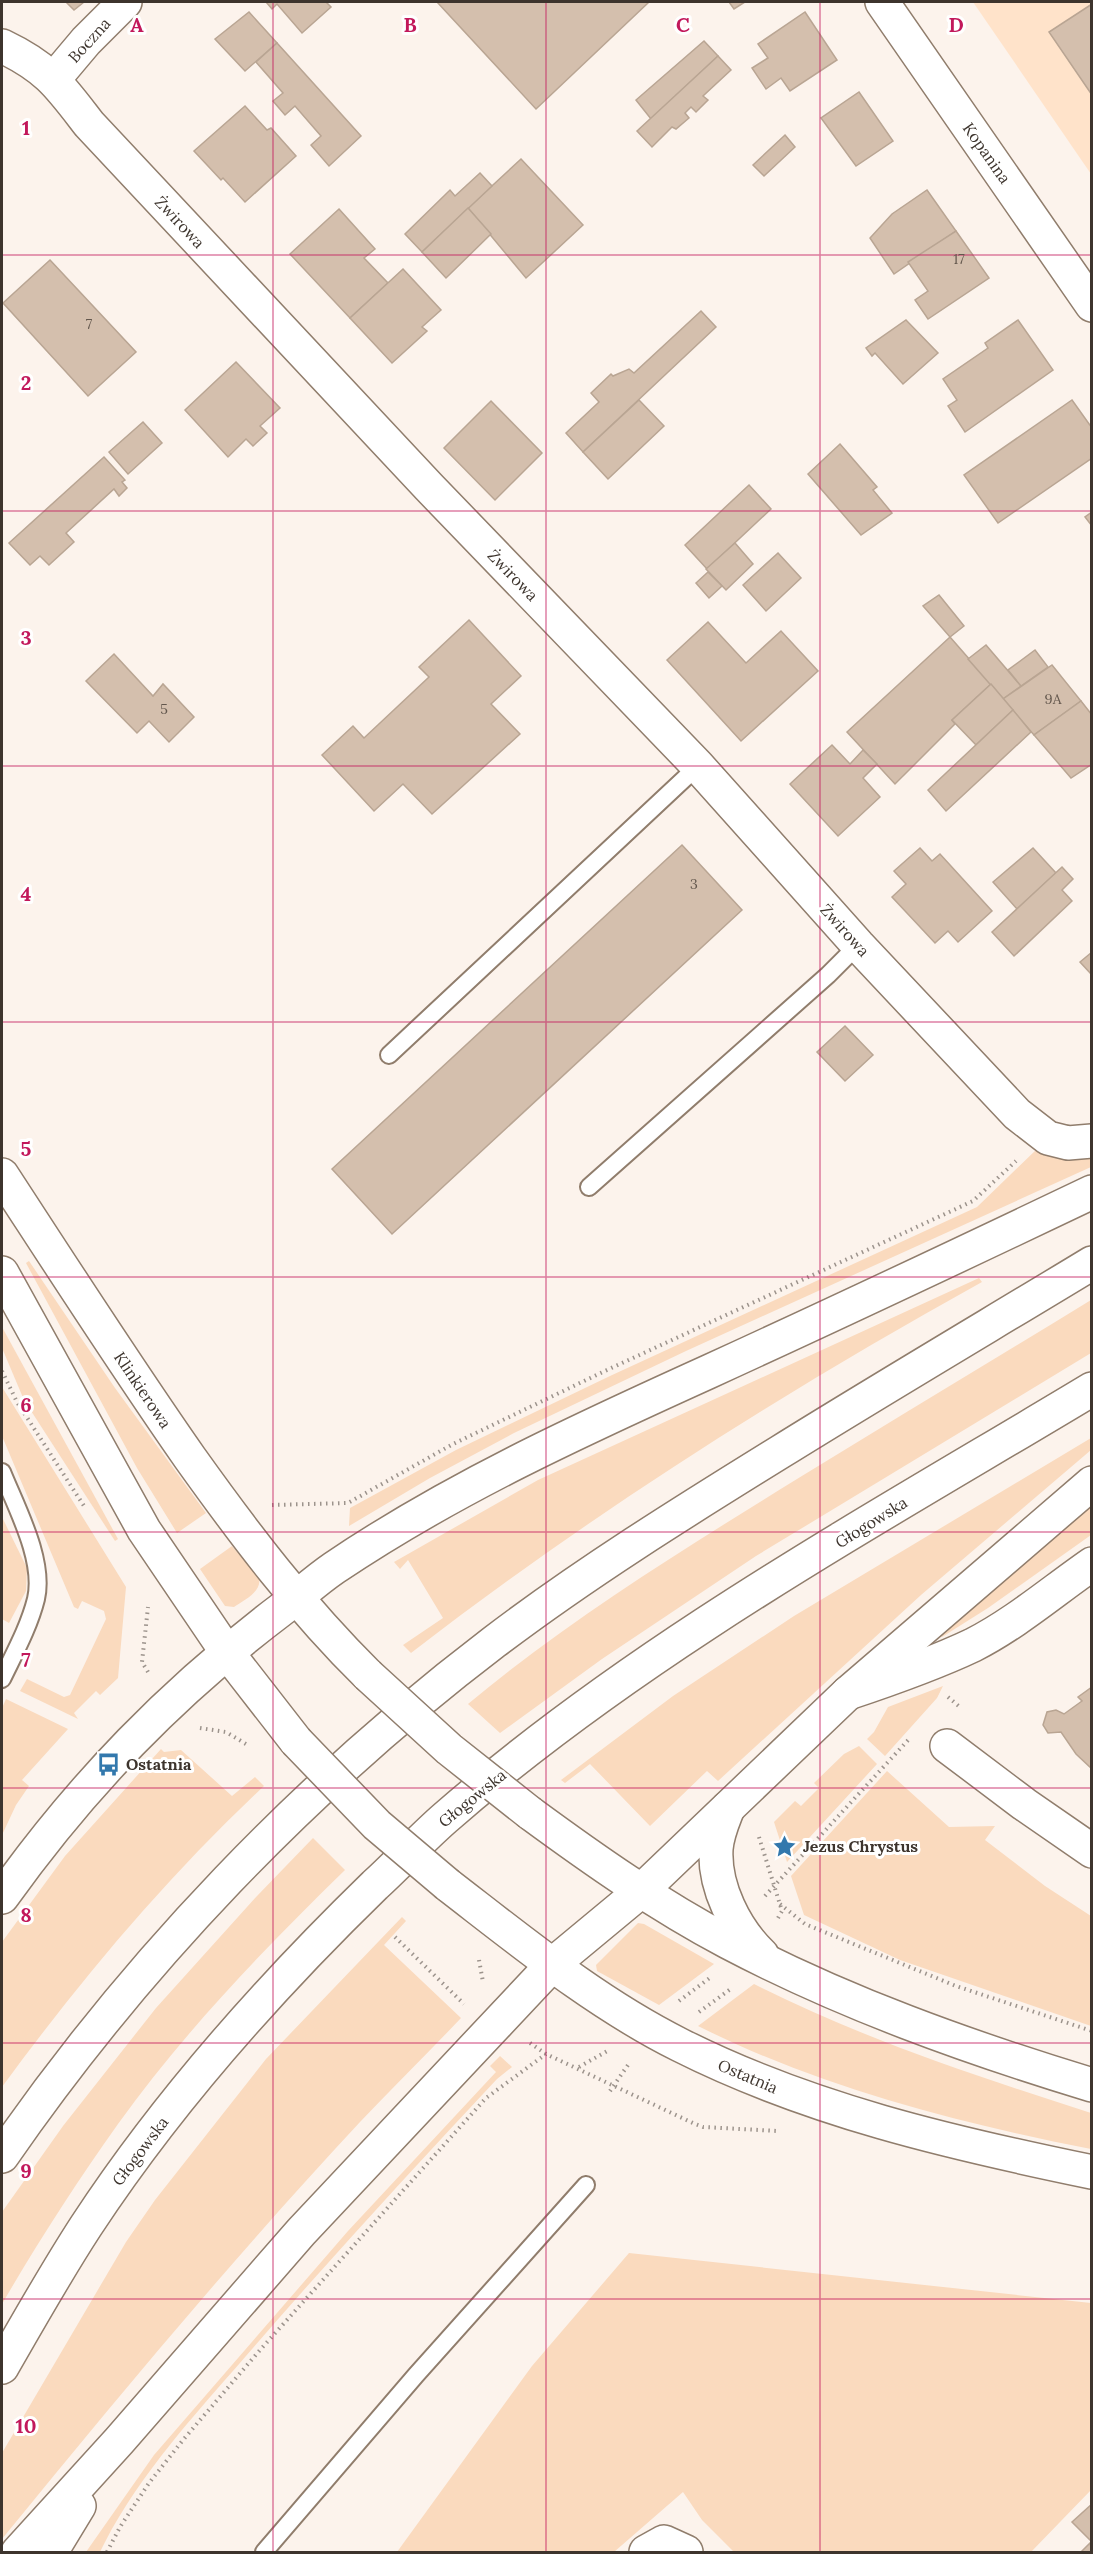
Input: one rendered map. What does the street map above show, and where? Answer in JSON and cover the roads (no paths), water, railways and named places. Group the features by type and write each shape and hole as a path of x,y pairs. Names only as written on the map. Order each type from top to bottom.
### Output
{"street":[{"name":"Boczna","path":"54,79 125,2"},
{"name":"Kopanina","path":"882,2 1092,305"},
{"name":"Żwirowa","path":"2,46 30,59 54,79 89,124 357,411 698,766 858,945 1017,1114 1043,1135 1068,1143 1092,1141"},
{"name":"Klinkierowa","path":"2,1175 152,1405 242,1531 295,1599"},
{"path":"2,1897 54,1827 108,1764 173,1699 226,1651 333,1569 388,1534 526,1457 1092,1192"},
{"path":"2,2156 60,2076 126,1995 234,1874 268,1838 370,1745 460,1669 558,1596 715,1492 1092,1263"},
{"path":"2,1273 144,1530 226,1651"},
{"name":"Głogowska","path":"2,2367 85,2228 145,2142 191,2083 316,1942 445,1819 561,1726 711,1622 892,1509 1092,1389"},
{"path":"18,2553 301,2232 553,1964 641,1891 848,1693 1092,1483"},
{"path":"848,1693 964,1649 1004,1627 1092,1564"},
{"path":"295,1599 369,1675 450,1749 530,1813 641,1891 739,1938 781,1968 926,2030 1092,2085"},
{"name":"Ostatnia","path":"226,1651 296,1741 377,1825 448,1885 553,1964 602,2000 643,2025 728,2068 798,2096 902,2129 1005,2155 1092,2172"},
{"path":"947,1746 1024,1804 1092,1851"},
{"path":"730,1805 718,1840 717,1864 722,1889 739,1938"},
{"path":"51,2553 119,2441"}],"lane":[{"path":"389,1055 698,766"},
{"path":"589,1187 828,975 858,945"},
{"path":"2,1472 26,1531 36,1568 36,1598 18,1646 2,1679"},
{"path":"264,2553 416,2375 586,2185"}],"place":[{"name":"Ostatnia","path":"108,1764"},
{"name":"Jezus Chrystus","path":"785,1846"}]}
